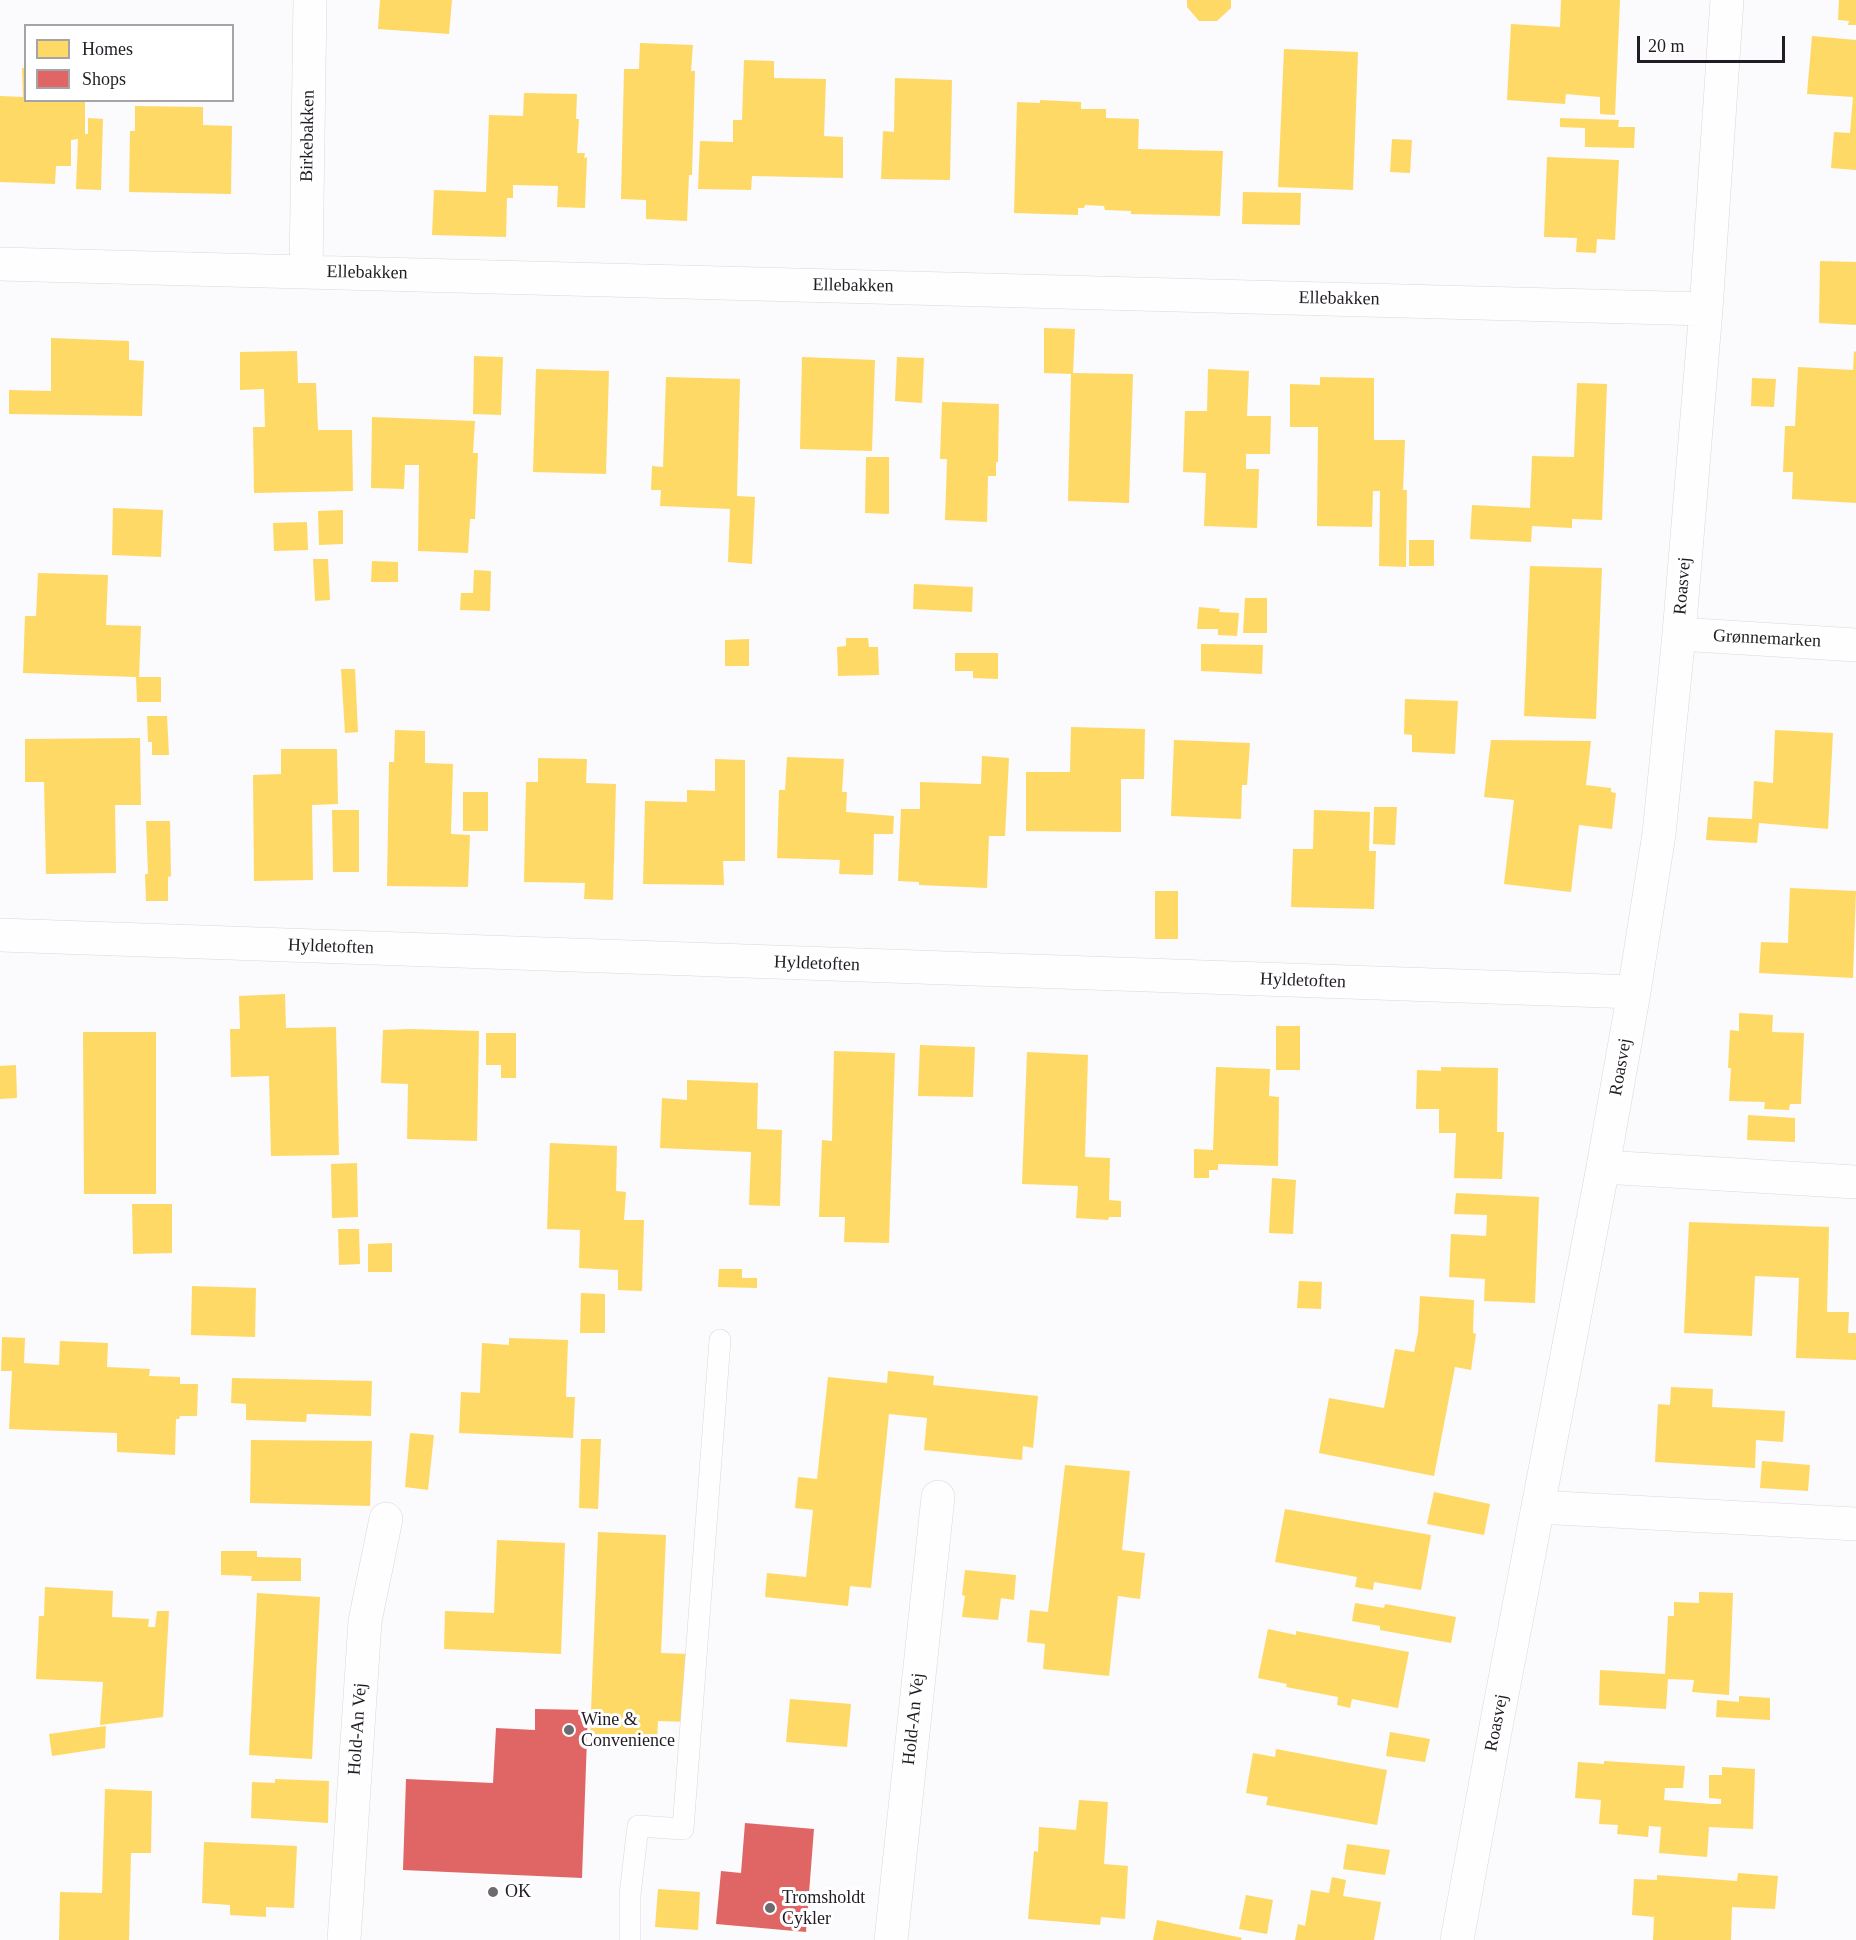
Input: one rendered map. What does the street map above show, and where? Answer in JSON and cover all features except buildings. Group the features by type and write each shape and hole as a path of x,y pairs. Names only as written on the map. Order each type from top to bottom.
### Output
{"street":[{"name":"Birkebakken","path":"306,272 310,0"},
{"name":"Roasvej","path":"1457,1940 1603,1167 1659,834 1679,634 1706,309 1727,0"},
{"name":"Ellebakken","path":"0,264 1706,309"},
{"name":"Grønnemarken","path":"1679,634 1856,645"},
{"name":"Hyldetoften","path":"0,935 1634,992"},
{"path":"1603,1167 1856,1182"},
{"name":"Hold-An Vej","path":"891,1940 938,1497"},
{"path":"1538,1507 1856,1524"},
{"name":"Hold-An Vej","path":"344,1940 365,1622 386,1519"}],"lane":[{"path":"630,1940 630,1895 638,1826 683,1829 720,1340"}],"place":[{"name":"Wine & Convenience","path":"569,1730"},
{"name":"OK","path":"493,1892"},
{"name":"Tromsholdt Cykler","path":"770,1908"}]}
